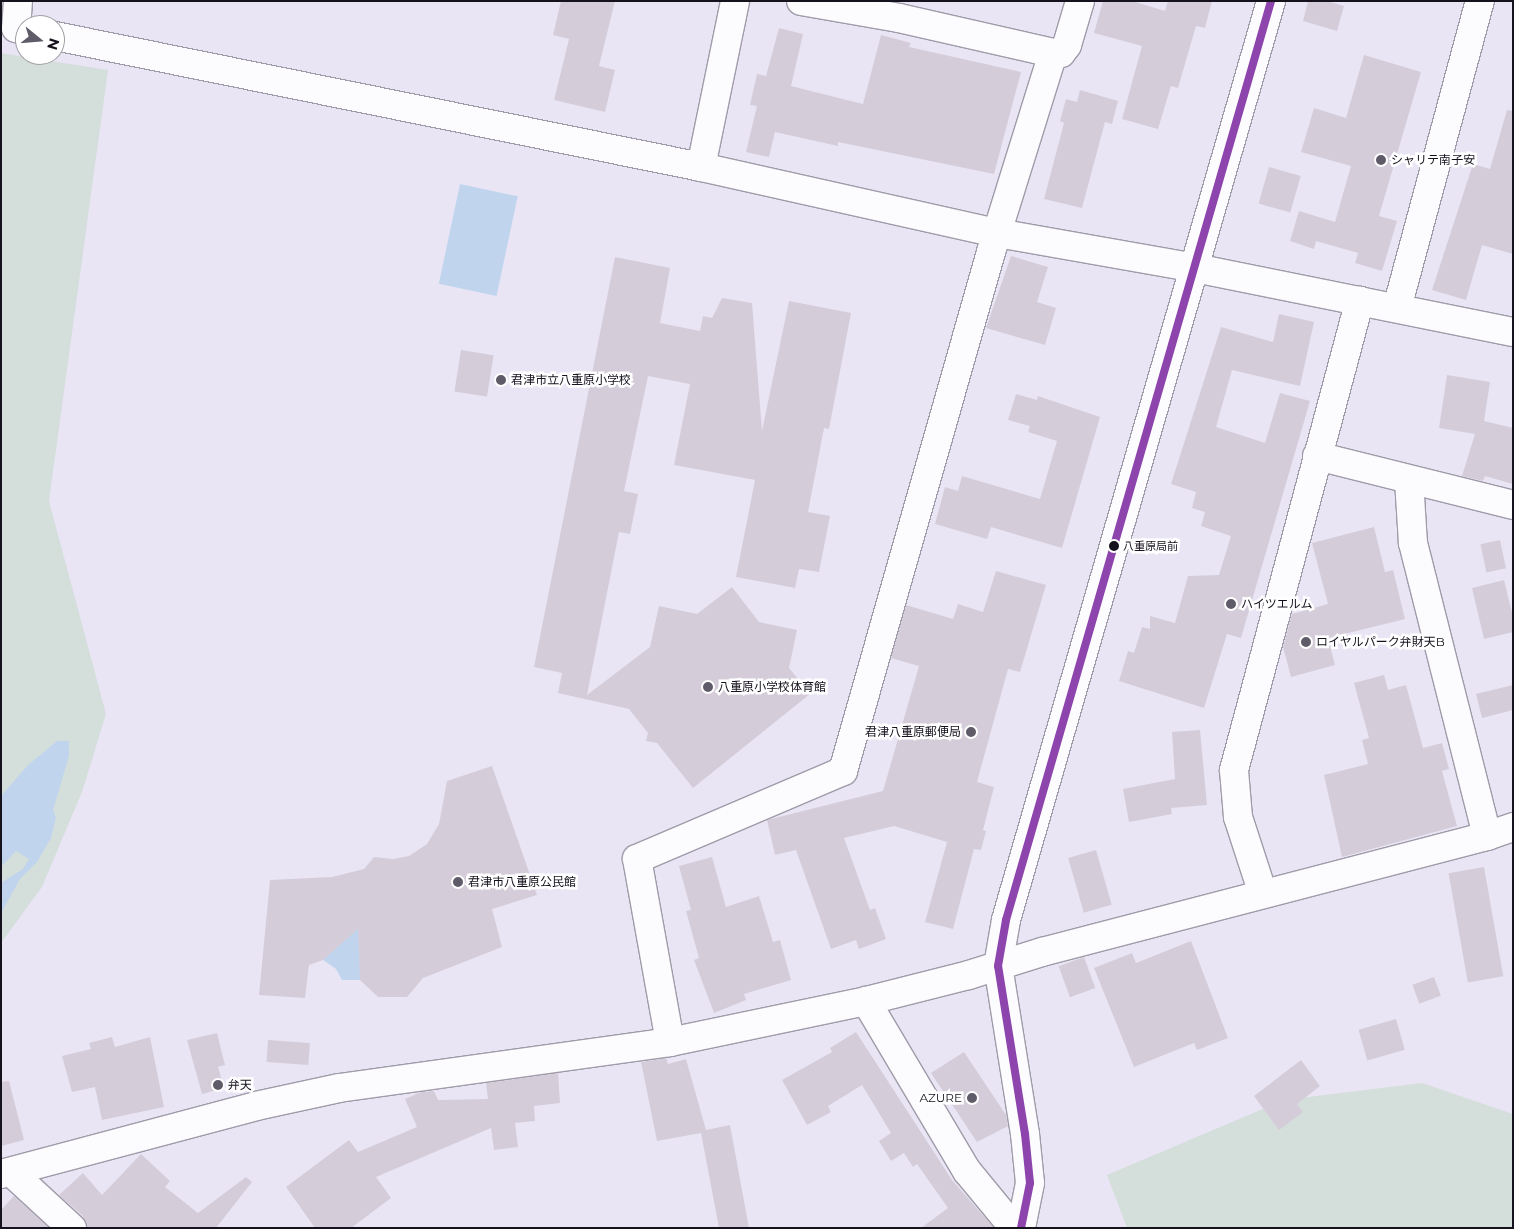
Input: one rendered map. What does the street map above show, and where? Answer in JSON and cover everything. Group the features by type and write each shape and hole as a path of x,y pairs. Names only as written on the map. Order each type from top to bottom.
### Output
{"street":[{"path":"17,15 18,1"},
{"path":"701,167 736,1"},
{"path":"801,1 901,10 1053,53 1061,52 1067,45 1080,1"},
{"path":"1021,1228 1030,1183 1025,1134 998,966 1006,920 1271,1"},
{"path":"1397,308 1480,1"},
{"path":"65,38 701,167 997,233 1195,268 1513,332"},
{"path":"670,1042 637,859 843,771 997,233 1053,53"},
{"path":"1263,894 1238,817 1234,770 1360,301"},
{"path":"1317,456 1513,506"},
{"path":"1408,480 1413,543 1487,836"},
{"path":"6,1173 256,1106 339,1088 670,1042 866,1001 1487,836 1513,827"},
{"path":"866,1001 967,1171 1014,1228"},
{"path":"6,1173 72,1228"}],"shaded area":[{"path":"1,53 15,55 15,65 65,65 65,63 108,70 49,501 106,714 82,792 42,887 1,943"},
{"path":"1422,1083 1513,1114 1513,1228 1127,1228 1107,1175 1284,1100"}],"water":[{"path":"460,184 518,196 497,296 439,284"},
{"path":"57,741 69,741 69,756 53,810 56,818 51,838 37,862 20,879 1,913 1,883 23,869 29,859 16,851 1,867 1,796 28,765"},
{"path":"364,870 360,980 342,980 336,969 323,960"}],"building":[{"path":"561,1 615,1 599,66 615,70 605,112 554,100 569,39 553,35"},
{"path":"1103,1 1132,1 1165,11 1168,1 1212,1 1205,28 1196,26 1178,88 1171,86 1158,129 1122,119 1142,46 1094,33"},
{"path":"1308,1 1327,1 1344,6 1337,31 1303,21"},
{"path":"779,28 803,34 791,86 863,104 881,35 911,43 909,47 1021,72 994,174 838,142 838,146 775,132 769,157 746,152 757,106 750,105 757,74 766,76"},
{"path":"1364,55 1421,72 1379,216 1397,221 1382,271 1355,263 1358,253 1316,241 1314,249 1290,241 1299,211 1335,222 1351,166 1301,152 1314,108 1346,118"},
{"path":"1080,90 1118,101 1112,124 1105,122 1082,208 1044,199 1064,123 1060,121 1066,99 1077,102"},
{"path":"1507,110 1513,111 1513,254 1482,245 1466,300 1432,290 1473,164 1490,169"},
{"path":"1269,167 1301,176 1290,213 1259,204"},
{"path":"1011,256 1048,267 1037,302 1056,308 1045,345 986,328"},
{"path":"615,257 670,268 660,323 700,331 703,316 712,318 722,298 752,303 762,431 789,301 851,313 829,429 824,428 808,512 830,516 819,572 799,569 795,588 736,577 755,480 674,465 690,384 648,376 624,491 638,494 630,534 619,532 587,695 650,647 659,606 697,614 732,587 759,622 797,630 789,668 810,694 693,788 657,743 646,741 648,733 629,709 558,693 562,673 534,667"},
{"path":"1279,314 1314,322 1300,386 1232,370 1216,427 1265,443 1280,393 1310,401 1241,638 1227,634 1204,708 1119,681 1128,651 1134,653 1142,627 1150,629 1150,616 1175,623 1188,576 1219,575 1231,536 1201,526 1205,512 1192,508 1196,492 1171,484 1221,327 1273,342"},
{"path":"461,350 494,355 487,397 454,391"},
{"path":"1447,375 1490,382 1484,421 1513,428 1513,484 1485,476 1483,481 1462,476 1475,434 1439,428"},
{"path":"1016,394 1037,400 1038,396 1100,417 1062,548 991,527 987,539 935,524 945,487 958,491 962,476 1040,499 1057,441 1028,432 1030,426 1008,420"},
{"path":"1374,527 1385,572 1393,570 1405,619 1328,638 1335,665 1291,677 1283,647 1292,614 1328,604 1312,543"},
{"path":"1500,540 1506,568 1486,573 1480,544"},
{"path":"996,571 1046,585 1020,672 1008,669 977,782 994,787 983,830 986,831 981,850 974,849 953,929 925,922 947,842 894,826 844,838 870,910 875,908 886,939 859,949 856,940 831,949 796,850 775,855 767,820 883,791 919,666 891,658 906,605 953,619 958,604 983,612"},
{"path":"1504,580 1513,617 1513,632 1484,639 1472,588"},
{"path":"1384,675 1388,690 1406,685 1423,748 1442,743 1449,769 1442,771 1457,826 1342,857 1324,775 1368,764 1362,740 1369,738 1354,683"},
{"path":"1513,685 1513,710 1482,718 1476,694"},
{"path":"1200,730 1207,805 1171,808 1172,814 1129,822 1123,789 1175,779 1172,732"},
{"name":"君津市八重原公民館","path":"492,766 537,895 492,909 502,947 423,978 407,997 378,997 360,980 358,929 323,960 309,965 305,998 259,995 270,880 332,877 364,869 374,857 393,859 409,856 427,844 439,824 447,781"},
{"path":"1096,850 1112,905 1084,913 1068,858"},
{"path":"712,857 726,907 759,896 773,942 780,940 791,980 744,994 746,1000 714,1013 694,960 699,958 686,911 691,910 679,866"},
{"path":"1484,867 1503,976 1468,983 1449,873"},
{"path":"1191,941 1228,1038 1197,1050 1194,1043 1134,1067 1094,968 1132,953 1136,963"},
{"path":"1084,957 1095,988 1070,997 1059,966"},
{"path":"1434,977 1441,996 1419,1004 1412,985"},
{"path":"1396,1019 1405,1050 1367,1061 1359,1030"},
{"path":"856,1032 952,1180 994,1228 921,1228 948,1208 917,1164 913,1167 904,1153 891,1161 879,1141 891,1133 862,1085 828,1106 831,1112 807,1125 782,1080 832,1052 830,1048"},
{"path":"217,1033 225,1065 218,1067 224,1088 202,1094 187,1040"},
{"path":"112,1037 115,1047 150,1037 164,1107 102,1120 95,1087 72,1092 62,1056 91,1049 89,1043"},
{"path":"268,1040 310,1043 308,1065 266,1062"},
{"name":"AZURE","path":"964,1052 1006,1115 1008,1126 977,1142 931,1073"},
{"path":"666,1058 668,1064 686,1059 706,1130 730,1125 749,1228 719,1228 701,1133 657,1141 641,1062"},
{"path":"1301,1060 1320,1086 1297,1104 1303,1112 1279,1130 1254,1096"},
{"path":"558,1073 560,1103 534,1106 535,1121 515,1123 518,1147 494,1150 491,1128 376,1177 391,1198 351,1228 315,1228 286,1187 349,1140 358,1152 417,1127 405,1099 421,1092 434,1091 438,1100 488,1099 486,1083"},
{"path":"9,1081 24,1140 1,1146 1,1082"},
{"path":"141,1154 170,1181 165,1187 198,1213 246,1177 252,1182 216,1228 87,1228 83,1216 59,1195 83,1173 102,1195"},
{"path":"14,1196 49,1228 1,1228 1,1210"}],"transit line":[{"path":"1021,1228 1030,1183 1025,1134 998,966 1006,920 1271,1"}],"place":[{"name":"シャリテ南子安","path":"1381,160"},
{"name":"君津市立八重原小学校","path":"501,380"},
{"name":"八重原局前","path":"1114,546"},
{"name":"ハイツエルム","path":"1231,604"},
{"name":"ロイヤルパーク弁財天B","path":"1306,642"},
{"name":"八重原小学校体育館","path":"708,687"},
{"name":"君津八重原郵便局","path":"971,732"},
{"name":"君津市八重原公民館","path":"458,882"},
{"name":"弁天","path":"218,1085"},
{"name":"AZURE","path":"972,1098"}]}
